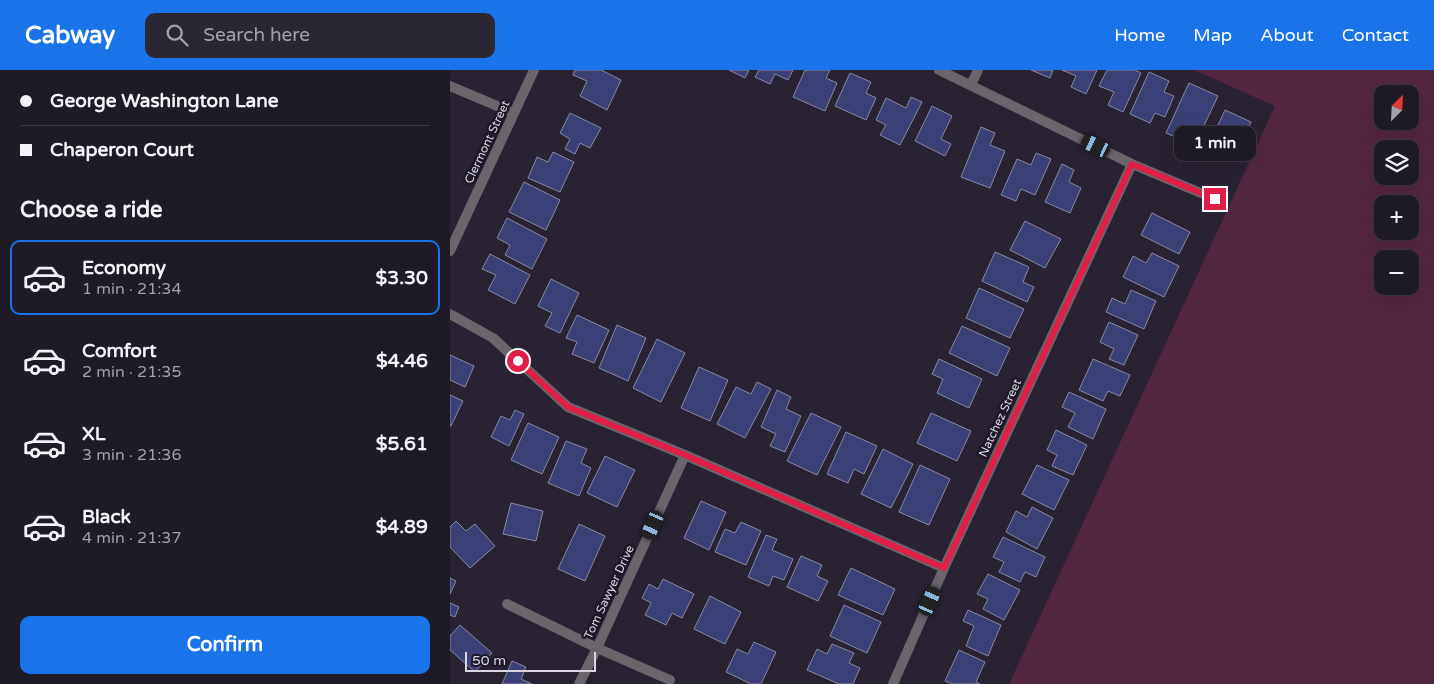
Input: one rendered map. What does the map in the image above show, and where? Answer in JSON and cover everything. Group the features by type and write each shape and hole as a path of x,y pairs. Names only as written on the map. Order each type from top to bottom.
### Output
{"street":[{"name":"Clermont Street","path":"450,252 534,70"},
{"path":"939,70 1132,164 1215,199"},
{"path":"971,85 978,70"},
{"path":"450,86 514,113"},
{"name":"Natchez Street","path":"893,684 944,568 1132,164"},
{"path":"450,314 493,338 568,407 685,455 944,568"},
{"name":"Tom Sawyer Drive","path":"580,684 685,455"},
{"path":"508,604 597,648 670,680"}],"shaded area":[{"path":"1194,70 1434,70 1434,684 1009,684 1275,106"}],"building":[{"path":"575,70 601,70 621,80 607,110 580,96 587,81 573,75"},
{"path":"729,70 749,70 745,78"},
{"path":"759,70 793,70 788,80 775,74 770,84 755,77"},
{"path":"805,70 830,70 826,78 837,83 825,111 793,97"},
{"path":"1031,70 1053,70 1050,78"},
{"path":"1062,70 1097,70 1086,94 1071,87 1076,76"},
{"path":"1107,70 1135,70 1141,73 1123,112 1108,105 1114,92 1099,86"},
{"path":"1149,72 1169,81 1164,92 1174,96 1165,117 1155,113 1150,123 1130,114"},
{"path":"850,73 871,82 866,93 876,98 866,120 835,106"},
{"path":"1189,83 1218,96 1200,134 1186,127 1180,139 1166,133"},
{"path":"911,97 922,102 900,145 880,135 886,125 876,120 886,98 906,108"},
{"path":"932,106 952,116 941,139 951,144 945,156 915,141"},
{"path":"1225,110 1251,122 1239,148 1226,142 1220,155 1207,149"},
{"path":"570,113 601,128 590,148 580,143 575,154 565,149 570,139 560,133"},
{"path":"981,127 995,133 990,145 1005,151 990,188 961,177"},
{"path":"553,152 574,162 560,192 528,178 537,157 548,162"},
{"path":"1036,153 1051,159 1035,195 1021,189 1016,201 1001,195 1017,159 1031,165"},
{"path":"1062,164 1074,170 1069,182 1081,188 1070,213 1045,202"},
{"path":"524,182 560,200 546,230 509,212"},
{"path":"1152,213 1190,232 1179,254 1141,235"},
{"path":"507,218 547,239 532,269 505,255 510,245 497,238"},
{"path":"1025,221 1061,239 1045,268 1010,250"},
{"path":"995,252 1029,267 1023,282 1034,287 1027,302 982,281"},
{"path":"1152,253 1179,266 1164,297 1123,277 1133,256 1146,263"},
{"path":"490,254 530,275 515,304 488,290 496,275 482,269"},
{"path":"551,279 579,293 560,333 545,326 552,313 538,306"},
{"path":"979,288 1024,309 1010,338 966,318"},
{"path":"1131,290 1156,301 1144,329 1106,312 1112,298 1125,304"},
{"path":"577,315 609,330 594,363 572,354 577,342 566,338"},
{"path":"1109,322 1138,335 1124,365 1109,359 1114,349 1100,342"},
{"path":"617,325 646,338 628,381 599,368"},
{"path":"962,326 1010,348 997,376 949,353"},
{"path":"657,339 685,353 661,402 633,388"},
{"path":"450,355 474,366 465,387 450,380"},
{"path":"939,359 982,379 969,408 937,393 943,379 932,374"},
{"path":"1093,359 1130,375 1120,396 1108,391 1103,401 1079,390"},
{"path":"699,367 728,380 710,421 681,408"},
{"path":"757,382 771,389 745,438 717,424 736,387 751,394"},
{"path":"777,390 791,397 786,409 801,416 785,452 770,446 776,434 761,427"},
{"path":"1069,392 1106,409 1093,439 1068,427 1075,413 1062,407"},
{"path":"450,395 463,401 451,426 450,426"},
{"path":"515,410 524,414 509,446 491,437 501,416 510,420"},
{"path":"811,413 841,427 817,475 787,461"},
{"path":"931,413 971,431 957,461 917,443"},
{"path":"528,423 559,437 542,474 511,460"},
{"path":"1056,430 1087,445 1073,475 1052,466 1057,455 1047,450"},
{"path":"846,432 877,446 864,474 854,469 848,483 827,474"},
{"path":"566,441 587,449 581,463 591,468 579,496 548,483"},
{"path":"883,449 913,464 891,508 861,494"},
{"path":"605,456 635,470 617,507 587,493"},
{"path":"920,465 950,479 929,525 899,512"},
{"path":"1037,465 1069,480 1054,510 1022,494"},
{"path":"701,501 726,512 709,550 684,538"},
{"path":"511,503 543,511 536,541 503,534"},
{"path":"1032,507 1053,518 1037,549 1006,532 1016,511 1027,517"},
{"path":"456,521 466,531 475,524 495,546 470,568 450,547 450,527"},
{"path":"741,522 761,531 746,565 715,552 725,529 735,533"},
{"path":"579,524 605,536 585,581 558,569"},
{"path":"766,535 777,539 772,550 793,559 784,580 773,576 769,586 748,577"},
{"path":"1003,537 1045,557 1036,577 1025,572 1020,582 999,572 1004,562 993,557"},
{"path":"801,556 822,565 817,576 828,581 818,601 787,587"},
{"path":"851,568 895,589 883,615 838,595"},
{"path":"988,574 1020,590 1004,620 983,609 988,599 977,594"},
{"path":"450,578 456,581 450,594"},
{"path":"663,579 694,594 682,618 672,613 666,625 645,615 651,603 642,598 649,584 658,589"},
{"path":"710,596 741,612 725,644 694,629"},
{"path":"450,603 459,607 455,617 450,615"},
{"path":"844,605 881,622 867,653 830,636"},
{"path":"968,610 1001,625 988,656 966,646 974,626 963,621"},
{"path":"460,625 492,653 475,672 450,650 450,636"},
{"path":"754,642 776,652 761,684 751,684 726,672 737,649 748,654"},
{"path":"832,644 854,653 849,663 860,668 853,684 839,684 807,670 817,649 827,654"},
{"path":"959,650 985,662 976,682 980,684 953,684 945,681"},
{"path":"512,661 526,667 521,679 532,684 502,684"}],"route":[{"path":"518,361 568,407 685,455 944,568 1132,164 1215,199"}]}
